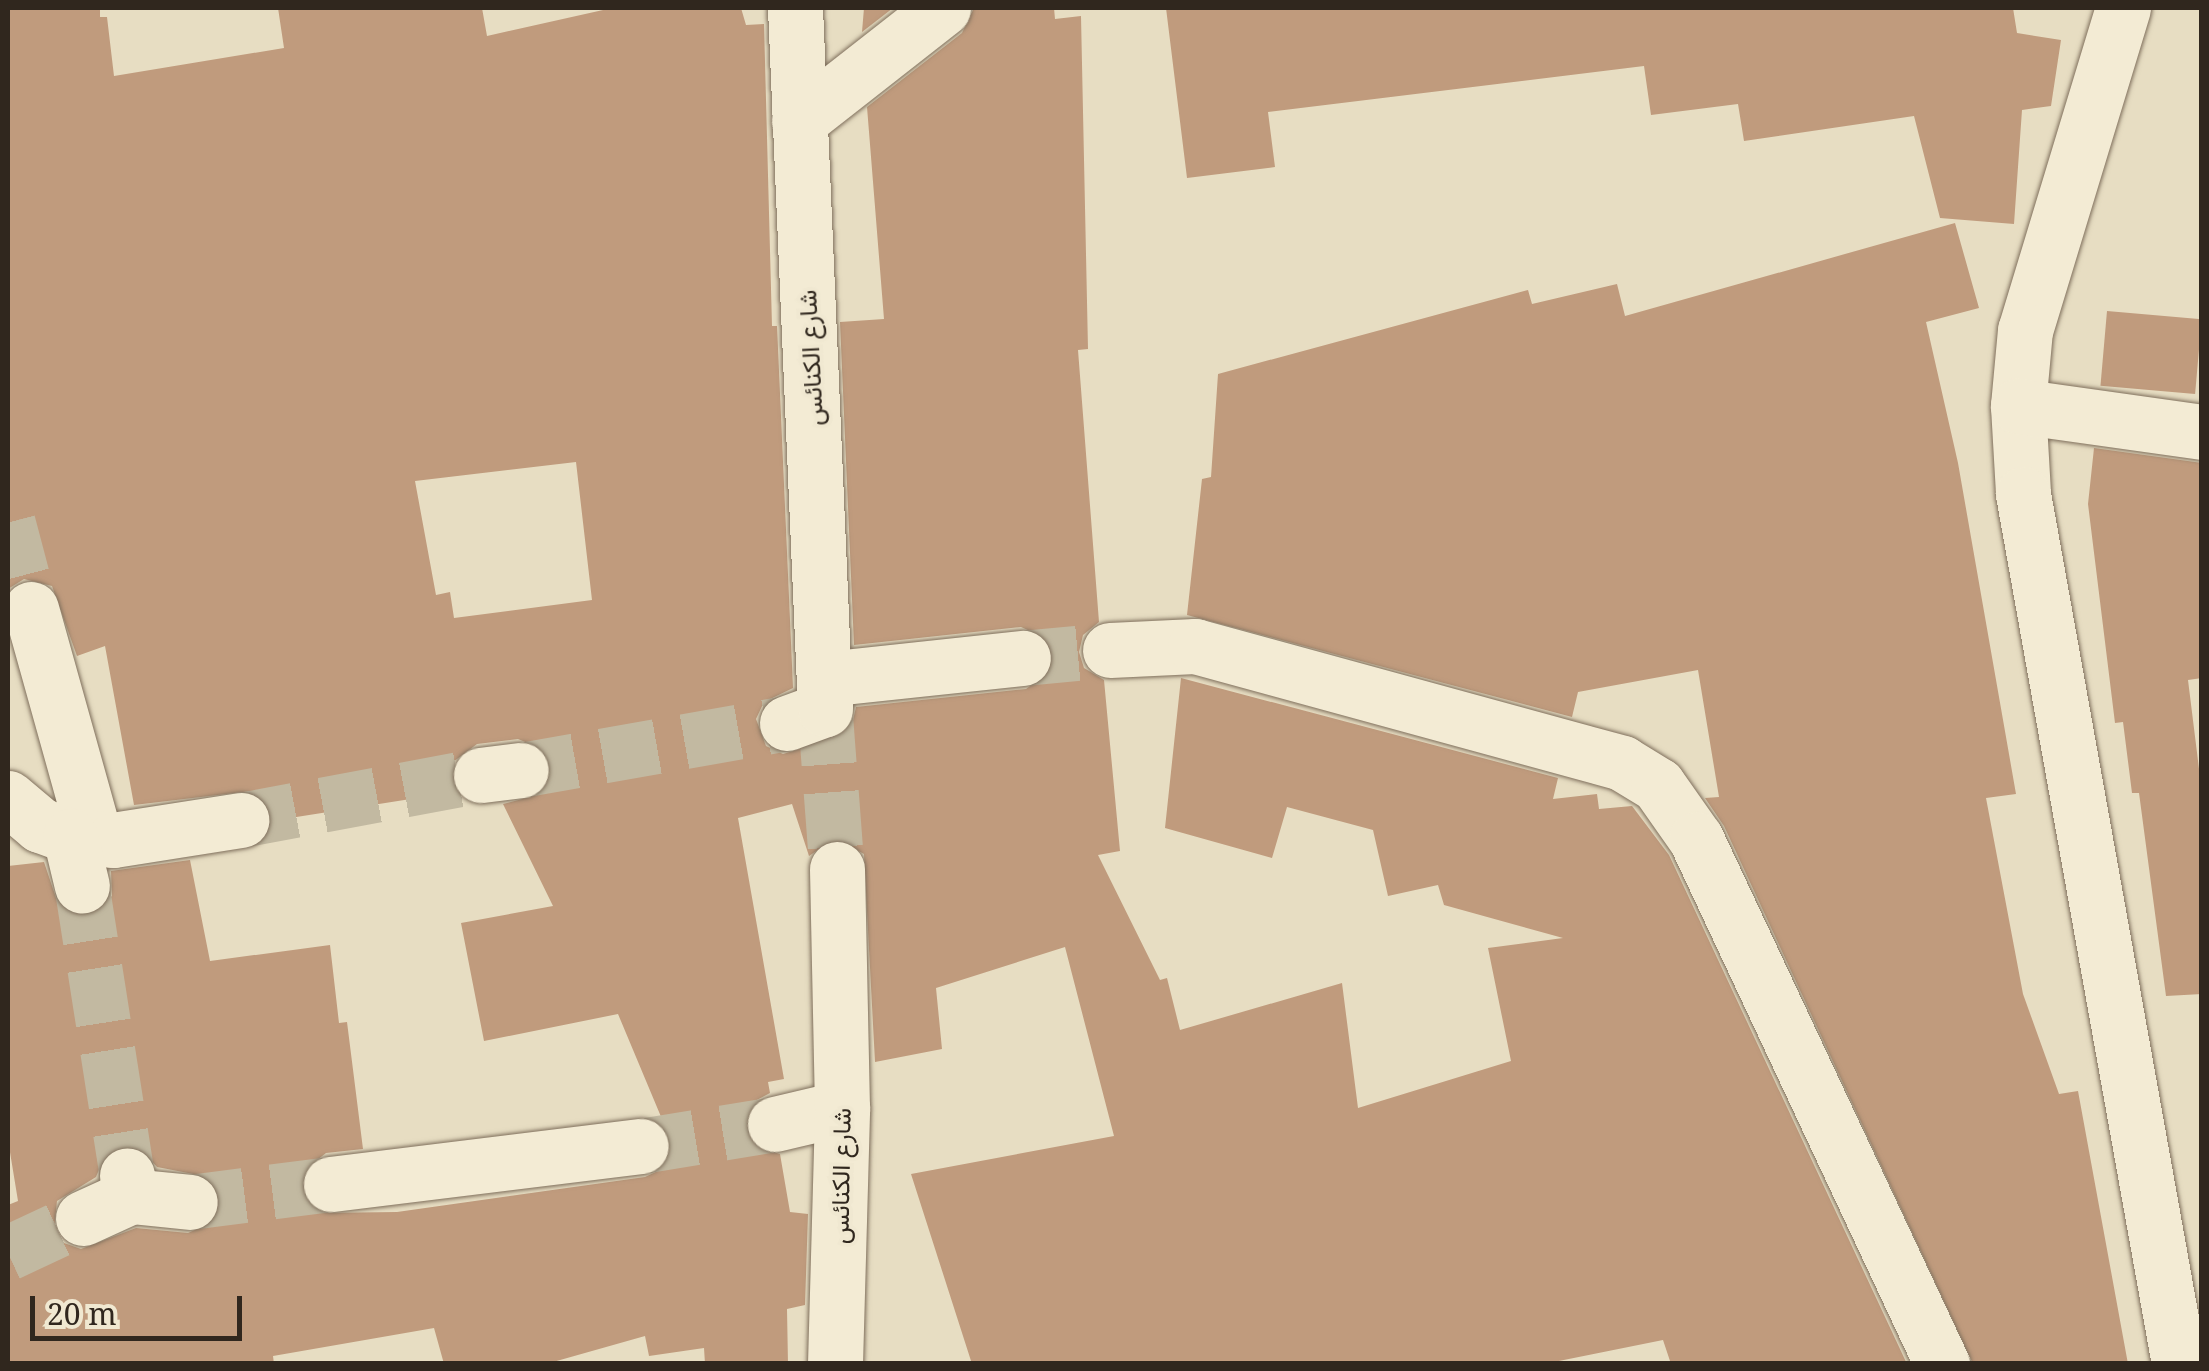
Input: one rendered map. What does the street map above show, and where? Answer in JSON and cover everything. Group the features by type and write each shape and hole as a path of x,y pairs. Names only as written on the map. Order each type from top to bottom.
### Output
{"street":[{"name":"شارع الكنائس","path":"795,8 812,704 1022,658"},
{"path":"799,121 943,8"},
{"path":"2124,8 2024,330 2018,406 2024,494 2179,1364"},
{"path":"2018,406 2202,432"},
{"path":"31,609 82,854"},
{"path":"1110,650 1195,646 1622,763 1658,785 1696,839 1942,1364"},
{"path":"8,798 40,826 82,854 241,820"},
{"name":"شارع الكنائس","path":"835,1364 842,1108 836,869"},
{"path":"775,1124 842,1108"},
{"path":"331,1184 641,1146"},
{"path":"114,1196 190,1202"}],"building":[{"path":"8,8 100,8 100,17 107,17 114,76 284,48 278,8 482,8 487,36 612,8 741,8 746,25 764,24 772,326 777,326 793,688 764,702 756,719 766,746 783,754 837,738 852,725 856,707 1026,689 1052,670 1048,639 1021,627 854,645 840,322 884,319 867,107 962,33 974,8 1054,8 1055,19 1081,16 1088,349 1078,350 1099,622 1083,635 1079,652 1084,668 1104,680 1120,851 1098,855 1160,980 1167,978 1180,1030 1342,983 1358,1108 1511,1061 1488,948 1563,938 1444,905 1438,885 1388,896 1373,830 1287,807 1272,858 1165,828 1181,678 1558,778 1553,799 1597,794 1599,809 1632,806 1669,855 1907,1364 1671,1364 1663,1340 1544,1364 972,1364 911,1174 1114,1136 1065,947 936,988 942,1049 875,1062 864,854 835,838 809,856 792,804 738,818 784,1079 768,1082 770,1093 753,1102 744,1130 753,1146 780,1154 790,1212 808,1214 805,1305 787,1309 788,1364 705,1364 704,1348 649,1356 645,1336 546,1364 444,1364 434,1328 273,1356 274,1364 8,1364 8,1205 18,1201 8,1140 8,866 44,862 59,907 88,916 112,896 111,871 190,860 210,961 330,945 339,1023 347,1022 363,1149 326,1153 303,1171 306,1202 320,1213 397,1212 645,1177 660,1170 672,1143 618,1014 484,1041 461,923 553,906 503,804 541,794 552,767 545,750 518,739 477,744 453,762 455,792 271,821 266,801 251,791 134,805 105,646 77,656 52,586 24,579 8,589","holes":["576,462 592,600 454,618 450,592 436,595 415,481","120,1145 138,1146 157,1167 209,1177 221,1204 215,1221 188,1233 136,1228 81,1249 64,1243 54,1230 57,1201 96,1177 106,1152"]},
{"path":"864,8 893,8 862,32"},
{"path":"1166,8 2013,8 2017,33 2061,40 2051,106 2022,110 2014,224 1940,218 1914,116 1744,141 1738,104 1651,115 1644,66 1268,112 1275,167 1187,178"},
{"path":"1955,223 1979,308 1926,322 1958,463 2016,794 1986,798 2023,994 2059,1094 2078,1091 2128,1364 1973,1364 1724,826 1705,798 1719,797 1698,670 1578,692 1572,717 1187,615 1202,479 1211,477 1218,374 1528,290 1532,304 1617,284 1625,316"},
{"path":"2107,311 2202,319 2195,394 2100,386"},
{"path":"2094,448 2202,463 2202,678 2188,680 2202,793 2202,994 2166,996 2139,793 2132,793 2123,722 2115,723 2088,504"}],"tunnel":[{"path":"8,522 31,609"},
{"path":"1023,658 1110,650"},
{"path":"825,709 837,869"},
{"path":"521,770 787,723"},
{"path":"241,820 481,775"},
{"path":"82,886 127,1175"},
{"path":"641,1146 775,1124"},
{"path":"190,1202 331,1184"},
{"path":"8,1253 83,1218"}]}
